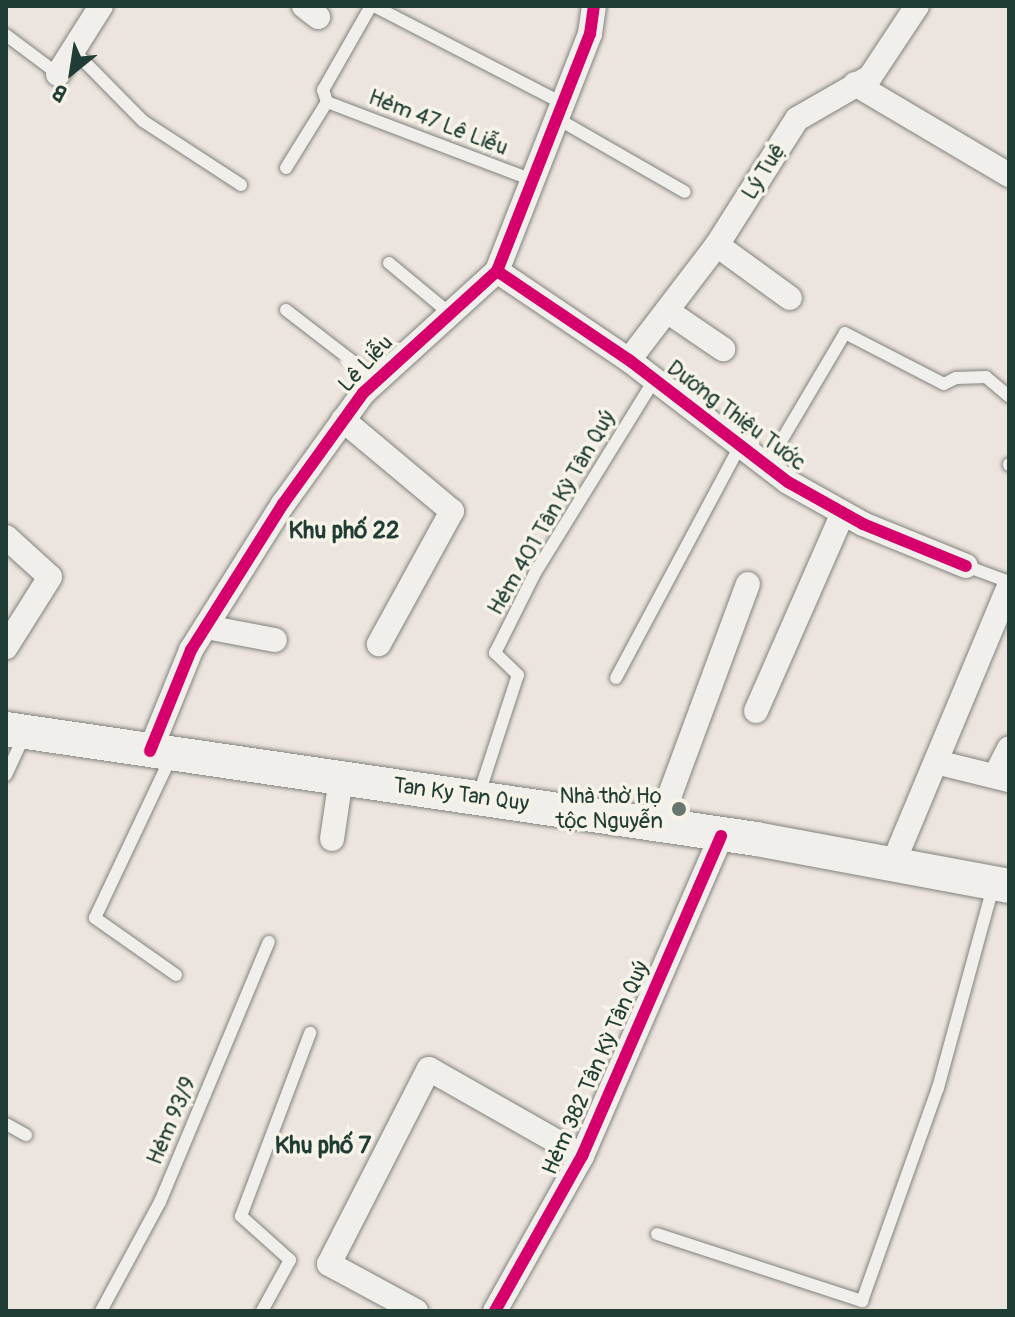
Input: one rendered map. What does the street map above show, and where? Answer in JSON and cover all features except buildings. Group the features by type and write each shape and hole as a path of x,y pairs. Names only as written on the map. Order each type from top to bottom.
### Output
{"main road":[{"name":"Tan Ky Tan Quy","path":"16,731 478,797 1001,885"}],"street":[{"path":"58,74 101,6"},
{"name":"Lê Liễu","path":"161,752 206,627 343,420 377,380 448,312 497,271 535,181 590,34 594,6"},
{"name":"Lý Tuệ","path":"629,360 717,245 797,119 870,77 917,6"},
{"path":"855,84 1009,175"},
{"path":"717,245 790,298"},
{"name":"Dương Thiệu Tước","path":"497,271 629,360 767,465 843,513 966,566"},
{"path":"667,311 723,349"},
{"path":"343,420 452,511 379,644"},
{"path":"756,711 843,513"},
{"path":"6,537 50,577 6,647"},
{"path":"658,827 748,584"},
{"name":"Dương Thiệu Tước","path":"892,866 1009,584"},
{"path":"206,627 275,640"},
{"path":"936,762 1002,778 1009,748"},
{"path":"332,839 341,778"},
{"name":"Hẻm 382 Tân Kỳ Tân Quý","path":"495,1311 582,1156 721,836"},
{"path":"416,1311 329,1264 429,1069 582,1156"}],"lane":[{"path":"286,168 327,102 323,90 372,6 561,112 685,192"},
{"path":"6,35 58,74"},
{"path":"73,50 143,121 241,185"},
{"name":"Hẻm 47 Lê Liễu","path":"327,102 535,181"},
{"path":"389,263 448,312"},
{"path":"286,310 377,380"},
{"path":"767,465 845,333 944,384 956,378 986,377 1009,396"},
{"name":"Hẻm 401 Tân Kỳ Tân Quý","path":"478,797 518,675 495,653 535,573 654,380"},
{"path":"616,678 740,446"},
{"name":"Dương Thiệu Tước","path":"966,566 1009,584"},
{"path":"6,775 16,731"},
{"path":"161,752 95,918 176,975"},
{"path":"657,1234 862,1301 938,1088 1001,885"},
{"name":"Hẻm 93/9","path":"101,1311 160,1202 269,942"},
{"path":"262,1311 290,1260 241,1216 310,1033"},
{"path":"6,1124 26,1135"}],"cycle path":[{"path":"150,751 191,650 283,504 363,393 497,271 590,34 594,6"},
{"path":"497,271 629,360 788,482 863,524 966,566"},
{"path":"495,1311 582,1156 721,836"}],"place":[{"name":"Nhà thờ Họ tộc Nguyễn","path":"679,809"}],"district":[{"name":"Khu phố 22","path":"344,531"},
{"name":"Khu phố 7","path":"323,1146"}]}
